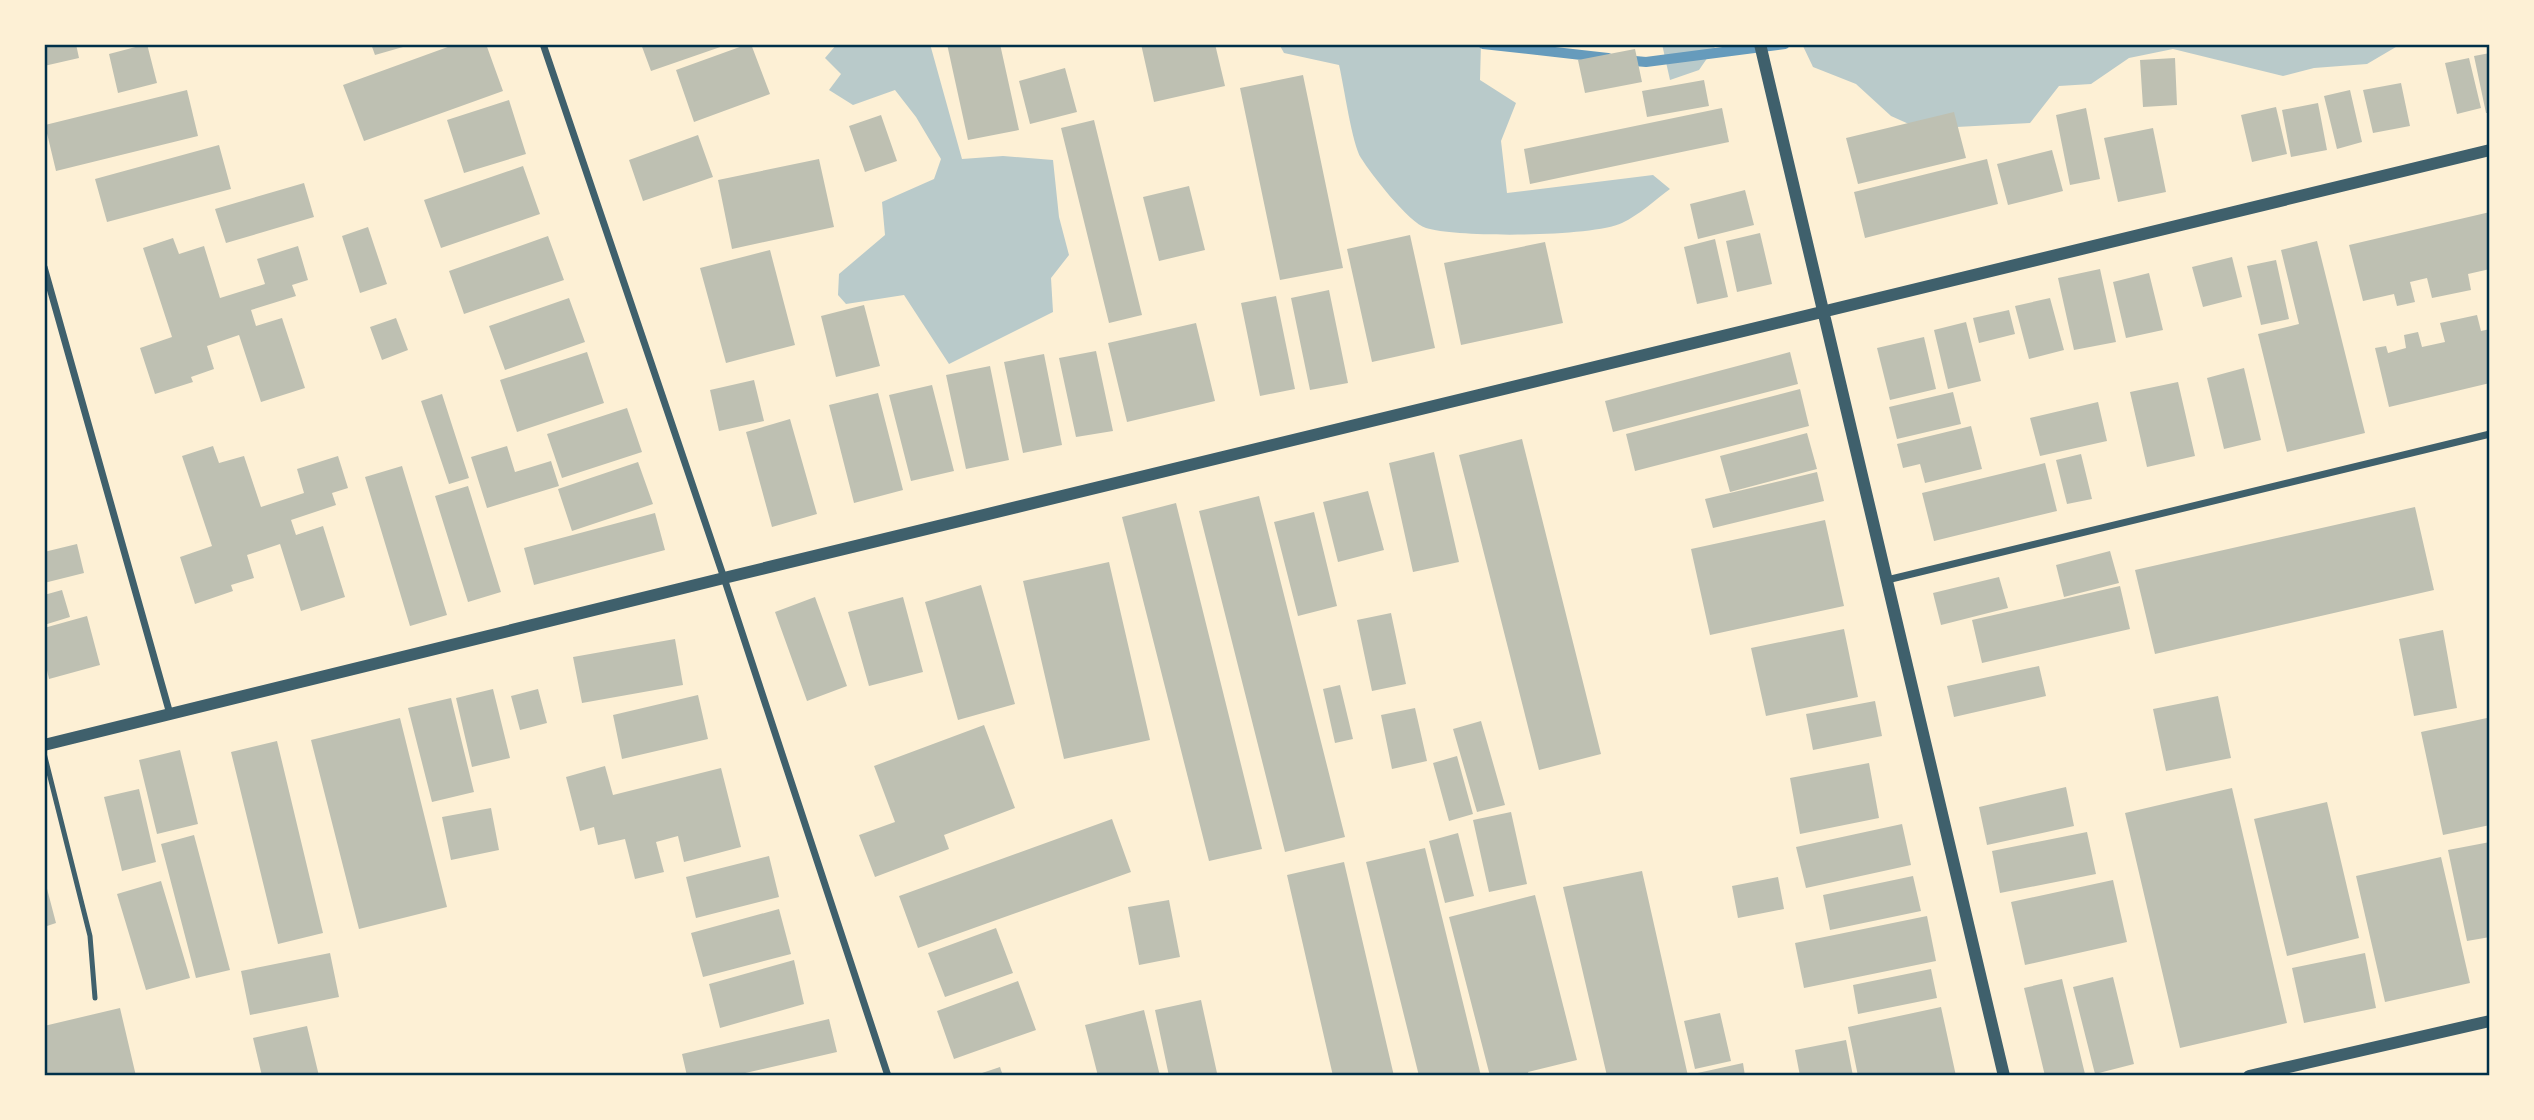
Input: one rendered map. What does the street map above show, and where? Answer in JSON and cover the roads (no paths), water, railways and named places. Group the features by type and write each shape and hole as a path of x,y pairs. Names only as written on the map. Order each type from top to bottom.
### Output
{"street":[{"path":"542,44 724,578 888,1076"},
{"path":"1760,44 2004,1076"},
{"path":"44,745 2490,150"},
{"path":"44,267 170,714"},
{"path":"1886,580 2490,434"},
{"path":"2249,1076 2490,1021"}],"lane":[{"path":"44,753 90,936 95,998"}],"waterway":[{"path":"1483,44 1608,58"},
{"path":"1624,60 1646,62 1785,44"}]}
